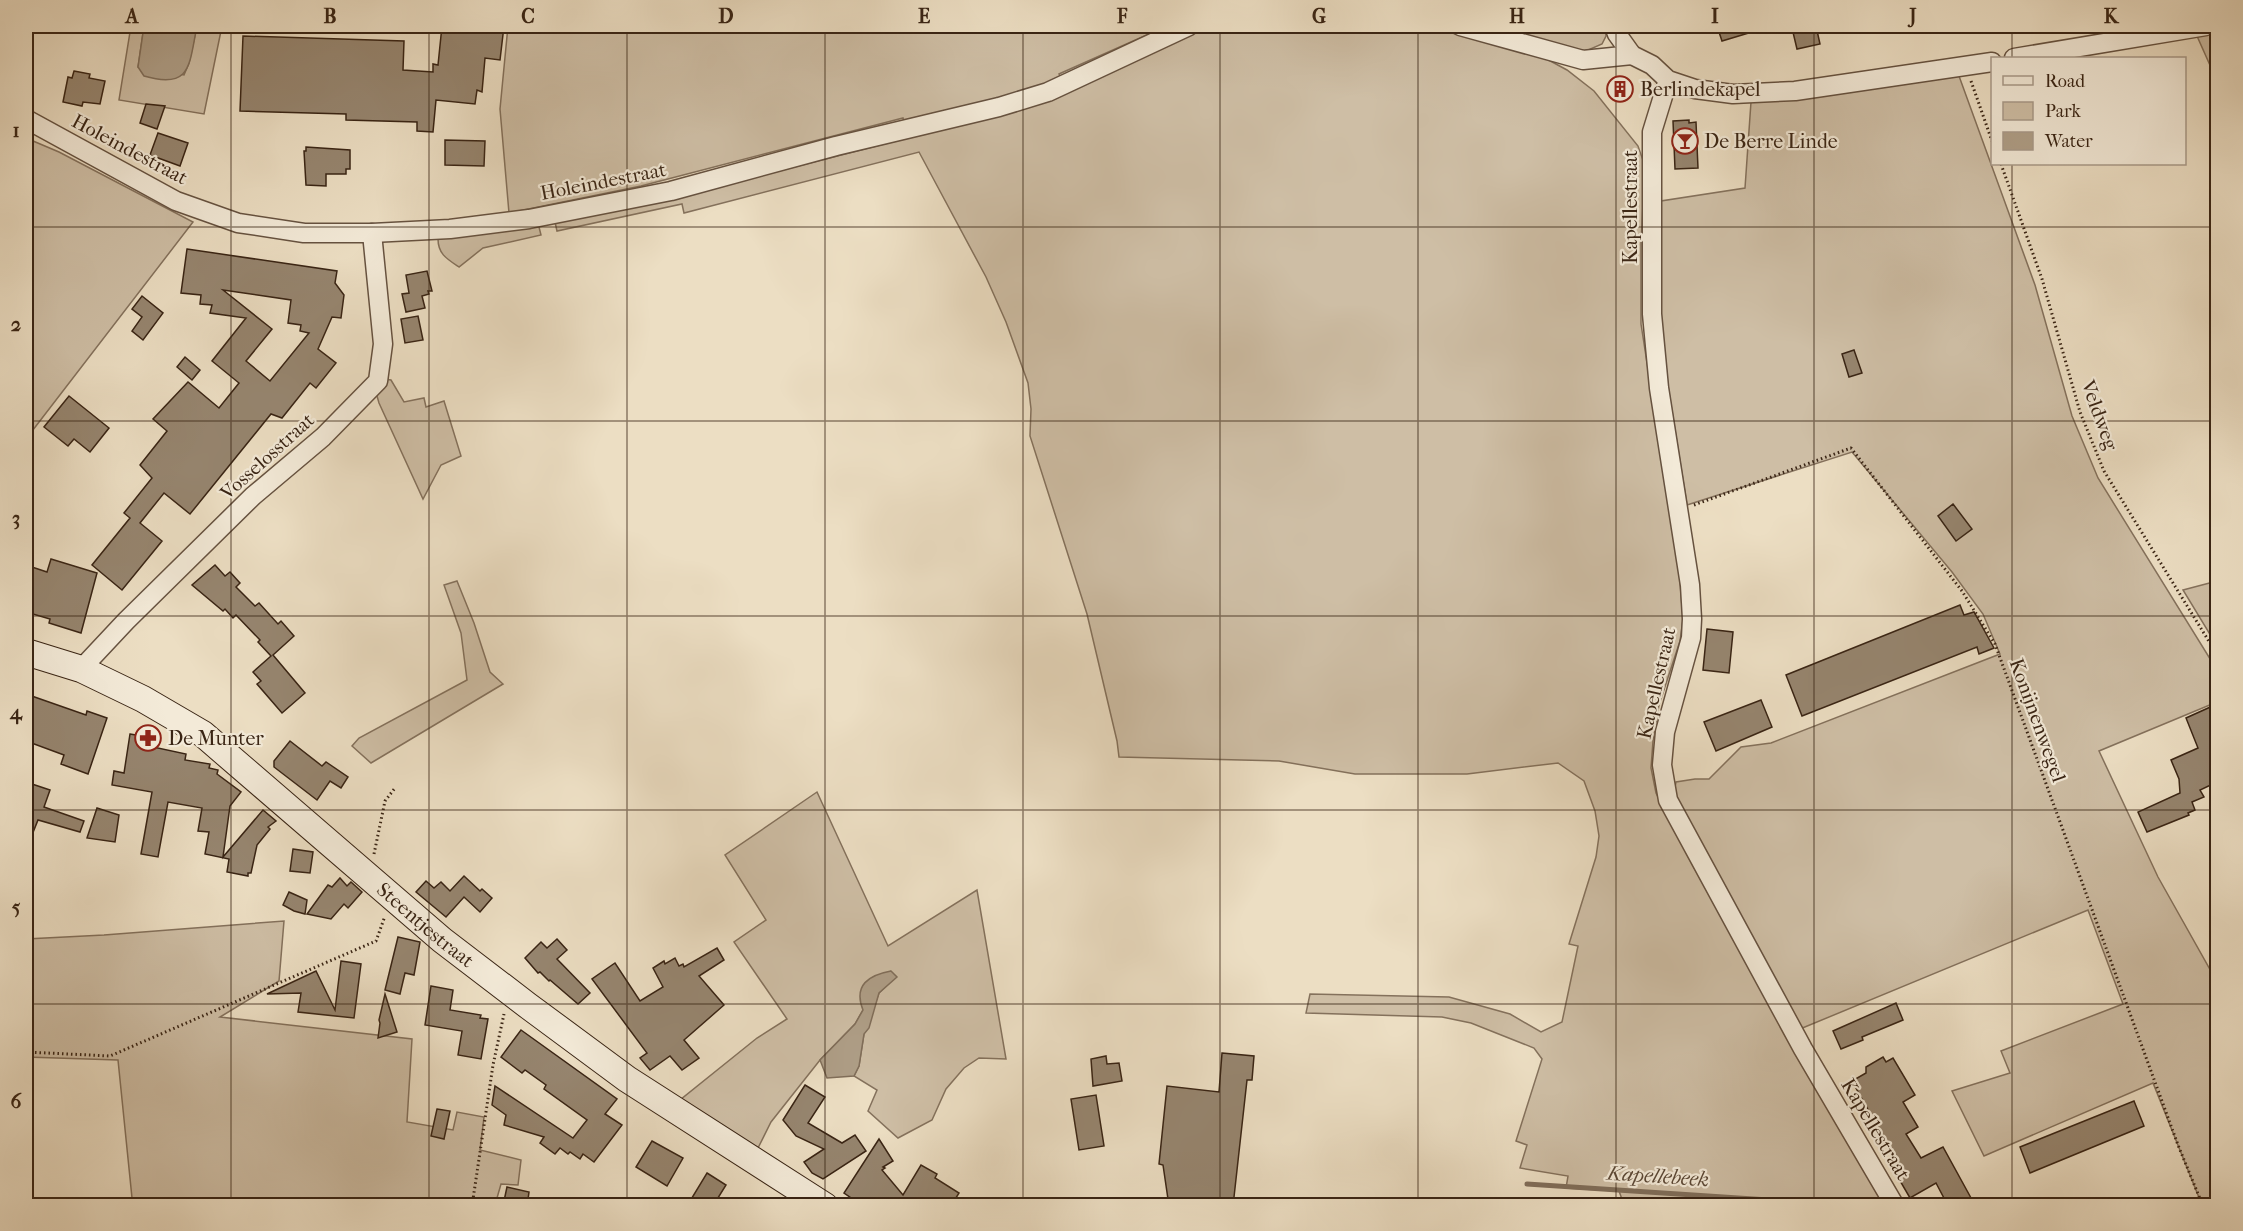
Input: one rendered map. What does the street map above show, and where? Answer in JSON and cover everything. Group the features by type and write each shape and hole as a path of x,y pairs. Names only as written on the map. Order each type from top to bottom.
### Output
{"street":[{"name":"Holeindestraat","path":"26,119 176,201 238,223 304,232 372,234 450,229 529,219 671,191 836,146 999,107 1048,92 1189,26"},
{"path":"1460,26 1583,60 1632,55"},
{"path":"1614,26 1632,55 1652,65 1668,80 1695,89 1733,94 1795,91 1991,62"},
{"path":"2020,57 2206,26"},
{"name":"Kapellestraat","path":"1668,80 1652,132 1652,314 1659,388 1690,585 1692,619 1691,638 1665,732 1662,765 1668,800 1803,1049 1895,1206"},
{"name":"Vosselosstraat","path":"81,669 126,621 253,496 323,437 378,381 383,344 372,234"},
{"name":"Steentjestraat","path":"26,652 81,669 143,699 203,734 442,940 509,991 627,1079 825,1206"}],"path":[{"path":"1966,67 1991,138"},
{"name":"Veldweg","path":"2001,165 2042,279 2080,412 2104,471 2217,656"},
{"name":"Konijnenwegel","path":"1678,510 1851,448 1962,591 1995,644 2178,1145 2204,1206"},
{"path":"362,870 374,853 385,801 395,788"},
{"path":"26,1052 110,1056 376,941 385,916 398,901"},
{"path":"472,1206 493,1065 509,991"}],"green space":[{"path":"131,26 144,26 138,67 184,75 197,26 222,26 204,114 119,100"},
{"path":"508,26 1167,26 1059,74 1067,92 1161,46 1211,26 1427,26 1498,42 1543,57 1567,70 1594,91 1638,146 1645,166 1641,242 1641,324 1679,570 1683,619 1680,641 1659,705 1653,741 1651,768 1656,793 1692,864 1773,1011 1885,1205 1640,1205 1636,1202 1623,1202 1619,1191 1566,1188 1568,1176 1520,1168 1527,1145 1516,1141 1542,1059 1534,1048 1471,1023 1442,1017 1306,1013 1310,994 1449,997 1510,1014 1541,1032 1562,1022 1578,946 1569,944 1596,857 1599,836 1595,811 1584,781 1558,763 1467,774 1355,774 1279,761 1119,757 1087,614 1030,436 1031,409 1028,383 1006,322 986,277 919,152 684,213 682,204 557,231 555,222 681,196 908,138 903,118 641,186 509,213 500,109"},
{"path":"1483,26 1605,26 1606,36 1602,44 1586,51"},
{"path":"2217,32 2217,81 2197,36"},
{"path":"1959,76 2035,285 2072,416 2098,478 2217,670 2217,702 2099,751 2158,877 2217,982 2217,1205 2202,1205 2153,1083 1984,1156 1952,1091 2010,1073 2001,1051 2123,1004 2088,910 1800,1029 1680,808 1674,792 1676,782 1709,779 1741,747 1771,743 2000,654 1983,614 1952,572 1852,452 1687,505 1668,386 1661,313 1661,201 1745,188 1751,102"},
{"path":"26,138 59,152 193,222 26,439"},
{"path":"538,223 541,235 483,248 459,267 444,256 438,244 438,239"},
{"path":"384,379 391,380 404,402 424,398 426,407 444,401 461,456 441,465 423,499 379,403 377,396"},
{"path":"457,581 490,672 503,684 371,763 352,746 359,738 467,680 461,633 444,585"},
{"path":"2218,581 2217,646 2183,590"},
{"path":"817,792 888,946 977,890 1006,1059 979,1058 964,1068 946,1089 932,1120 898,1138 868,1111 877,1090 854,1076 859,1066 864,1034 879,993 886,986 891,971 855,1024 820,1060 771,1122 757,1150 680,1100 757,1038 787,1019 734,942 766,920 725,855"},
{"path":"284,921 279,981 220,1017 412,1039 407,1122 453,1130 457,1112 484,1117 480,1150 521,1160 518,1185 501,1184 495,1205 130,1205 132,1198 118,1060 26,1057 26,939"}],"water":[{"path":"144,26 197,26 186,71 180,76 160,79 144,76 138,67"},
{"path":"891,971 897,977 879,993 869,1028 864,1034 859,1066 854,1076 827,1078 820,1060 855,1024 863,1010 860,1001 862,988 876,975"}],"building":[{"path":"442,26 504,26 500,60 485,58 482,92 477,90 475,104 436,100 433,132 417,131 417,122 346,120 346,114 240,111 243,36 404,41 403,70 433,72 433,64 438,65"},
{"path":"1717,26 1761,26 1762,29 1722,41"},
{"path":"1816,26 1820,44 1797,49 1792,28"},
{"path":"74,71 90,74 89,78 105,81 100,104 83,102 82,106 63,102 68,77 72,78"},
{"path":"146,104 165,106 157,129 140,123"},
{"name":"De Berre Linde","path":"1689,120 1689,123 1696,122 1698,168 1675,169 1673,121"},
{"path":"158,133 188,143 180,166 150,155"},
{"path":"445,140 485,141 484,166 445,165"},
{"path":"306,147 350,150 350,169 346,169 346,174 326,174 326,186 306,185 304,151"},
{"path":"187,249 337,271 335,283 344,295 341,318 332,317 318,349 336,363 316,388 310,383 282,418 271,414 190,514 164,493 140,523 162,541 122,590 92,565 130,518 124,513 152,478 140,465 167,431 153,419 188,382 219,408 239,383 212,361 246,318 210,313 212,305 200,304 201,295 181,293","holes":["223,290 291,300 288,323 301,325 300,331 309,333 270,381 246,361 272,329"]},
{"path":"427,271 432,291 422,296 425,308 406,312 402,294 409,293 406,275"},
{"path":"142,296 163,313 143,340 132,331 142,317 132,309"},
{"path":"418,316 423,340 405,343 401,319"},
{"path":"1854,350 1862,373 1849,377 1842,354"},
{"path":"185,357 200,370 192,380 177,367"},
{"path":"69,396 109,428 90,452 74,439 68,446 44,427"},
{"path":"1953,504 1972,529 1956,541 1938,516"},
{"path":"51,559 97,573 81,633 49,623 50,619 26,612 26,565 47,572"},
{"path":"215,565 225,576 230,572 240,583 236,587 255,606 259,603 278,624 281,621 294,636 273,655 305,693 282,713 257,684 261,681 253,672 271,656 258,642 260,640 236,615 233,618 225,609 223,611 192,585"},
{"path":"1960,605 1964,615 1974,612 1994,648 1979,654 1977,647 1802,716 1786,675"},
{"path":"1707,629 1733,632 1729,673 1703,670"},
{"path":"26,694 86,715 87,711 107,718 88,774 61,764 64,755 26,741"},
{"path":"1761,700 1772,727 1716,751 1704,722"},
{"path":"2217,704 2217,782 2200,790 2204,797 2192,802 2195,810 2188,813 2189,815 2147,832 2138,812 2180,793 2179,779 2171,760 2198,748 2186,718"},
{"path":"130,734 154,738 153,747 186,754 185,760 210,764 209,768 218,770 217,774 241,792 230,806 223,857 263,810 276,821 268,827 270,829 257,845 251,873 248,873 248,876 227,872 229,859 205,854 209,832 198,831 202,808 168,802 158,857 141,854 152,792 112,785 114,771 124,773"},
{"path":"290,741 322,766 326,762 348,777 341,788 330,781 317,800 274,767 274,761"},
{"path":"26,782 50,790 44,807 84,821 80,832 38,820 26,850"},
{"path":"97,808 119,815 115,842 87,838"},
{"path":"293,849 313,852 310,873 290,871"},
{"path":"464,876 480,891 482,889 492,898 480,912 464,897 446,917 416,892 426,881 434,888 441,882 450,891"},
{"path":"340,878 347,886 351,882 362,892 348,908 344,904 331,919 307,914 328,885 332,887"},
{"path":"289,892 307,900 305,914 283,905"},
{"path":"398,937 420,942 414,975 405,973 400,994 385,990"},
{"path":"557,939 567,950 557,959 590,993 578,1004 540,972 538,973 525,958 541,942 547,948"},
{"path":"717,948 724,960 699,976 724,1005 684,1040 699,1058 682,1070 670,1056 650,1070 640,1058 647,1053 592,979 615,963 640,1001 663,987 653,968 664,961 665,964 675,958 679,966 683,964 684,967"},
{"path":"341,961 361,964 354,1018 298,1012 301,993 267,994 316,971 335,1010"},
{"path":"431,986 453,990 450,1010 481,1015 480,1018 488,1019 481,1059 458,1055 462,1031 425,1025"},
{"path":"385,994 397,1032 378,1038 379,1020"},
{"path":"1896,1003 1903,1020 1862,1037 1863,1040 1841,1049 1833,1031"},
{"path":"521,1030 617,1099 605,1114 622,1125 594,1162 583,1154 580,1159 560,1148 555,1154 540,1143 544,1137 504,1125 506,1115 492,1105 495,1086 573,1138 587,1120 544,1089 546,1085 525,1070 522,1073 501,1057"},
{"path":"1222,1053 1254,1056 1252,1080 1247,1080 1233,1206 1203,1206 1203,1203 1168,1199 1163,1165 1159,1164 1167,1086 1219,1092"},
{"path":"1106,1056 1107,1064 1119,1063 1122,1081 1093,1086 1091,1059"},
{"path":"1883,1057 1886,1062 1893,1058 1915,1095 1903,1102 1918,1127 1906,1134 1921,1158 1943,1147 1971,1198 1958,1206 1953,1206 1949,1198 1945,1200 1936,1183 1910,1198 1892,1167 1898,1163 1852,1081 1866,1073 1866,1067"},
{"path":"805,1085 825,1097 808,1123 842,1143 855,1135 866,1151 823,1179 812,1173 804,1162 824,1149 796,1136 783,1120"},
{"path":"1096,1095 1104,1146 1079,1150 1071,1099"},
{"path":"2134,1101 2144,1126 2030,1173 2020,1147"},
{"path":"437,1109 450,1111 444,1139 431,1136"},
{"path":"879,1139 893,1161 882,1170 903,1195 921,1165 937,1174 935,1178 959,1193 951,1206 882,1203 881,1206 863,1206 844,1193"},
{"path":"652,1141 683,1158 667,1186 636,1167"},
{"path":"707,1173 726,1185 713,1206 687,1206"},
{"path":"507,1187 529,1192 527,1206 504,1201"}],"waterway":[{"name":"Kapellebeek","path":"1527,1184 1859,1206"}],"place":[{"name":"Berlindekapel","path":"1620,89"},
{"name":"De Berre Linde","path":"1685,141"},
{"name":"De Munter","path":"148,738"}]}
